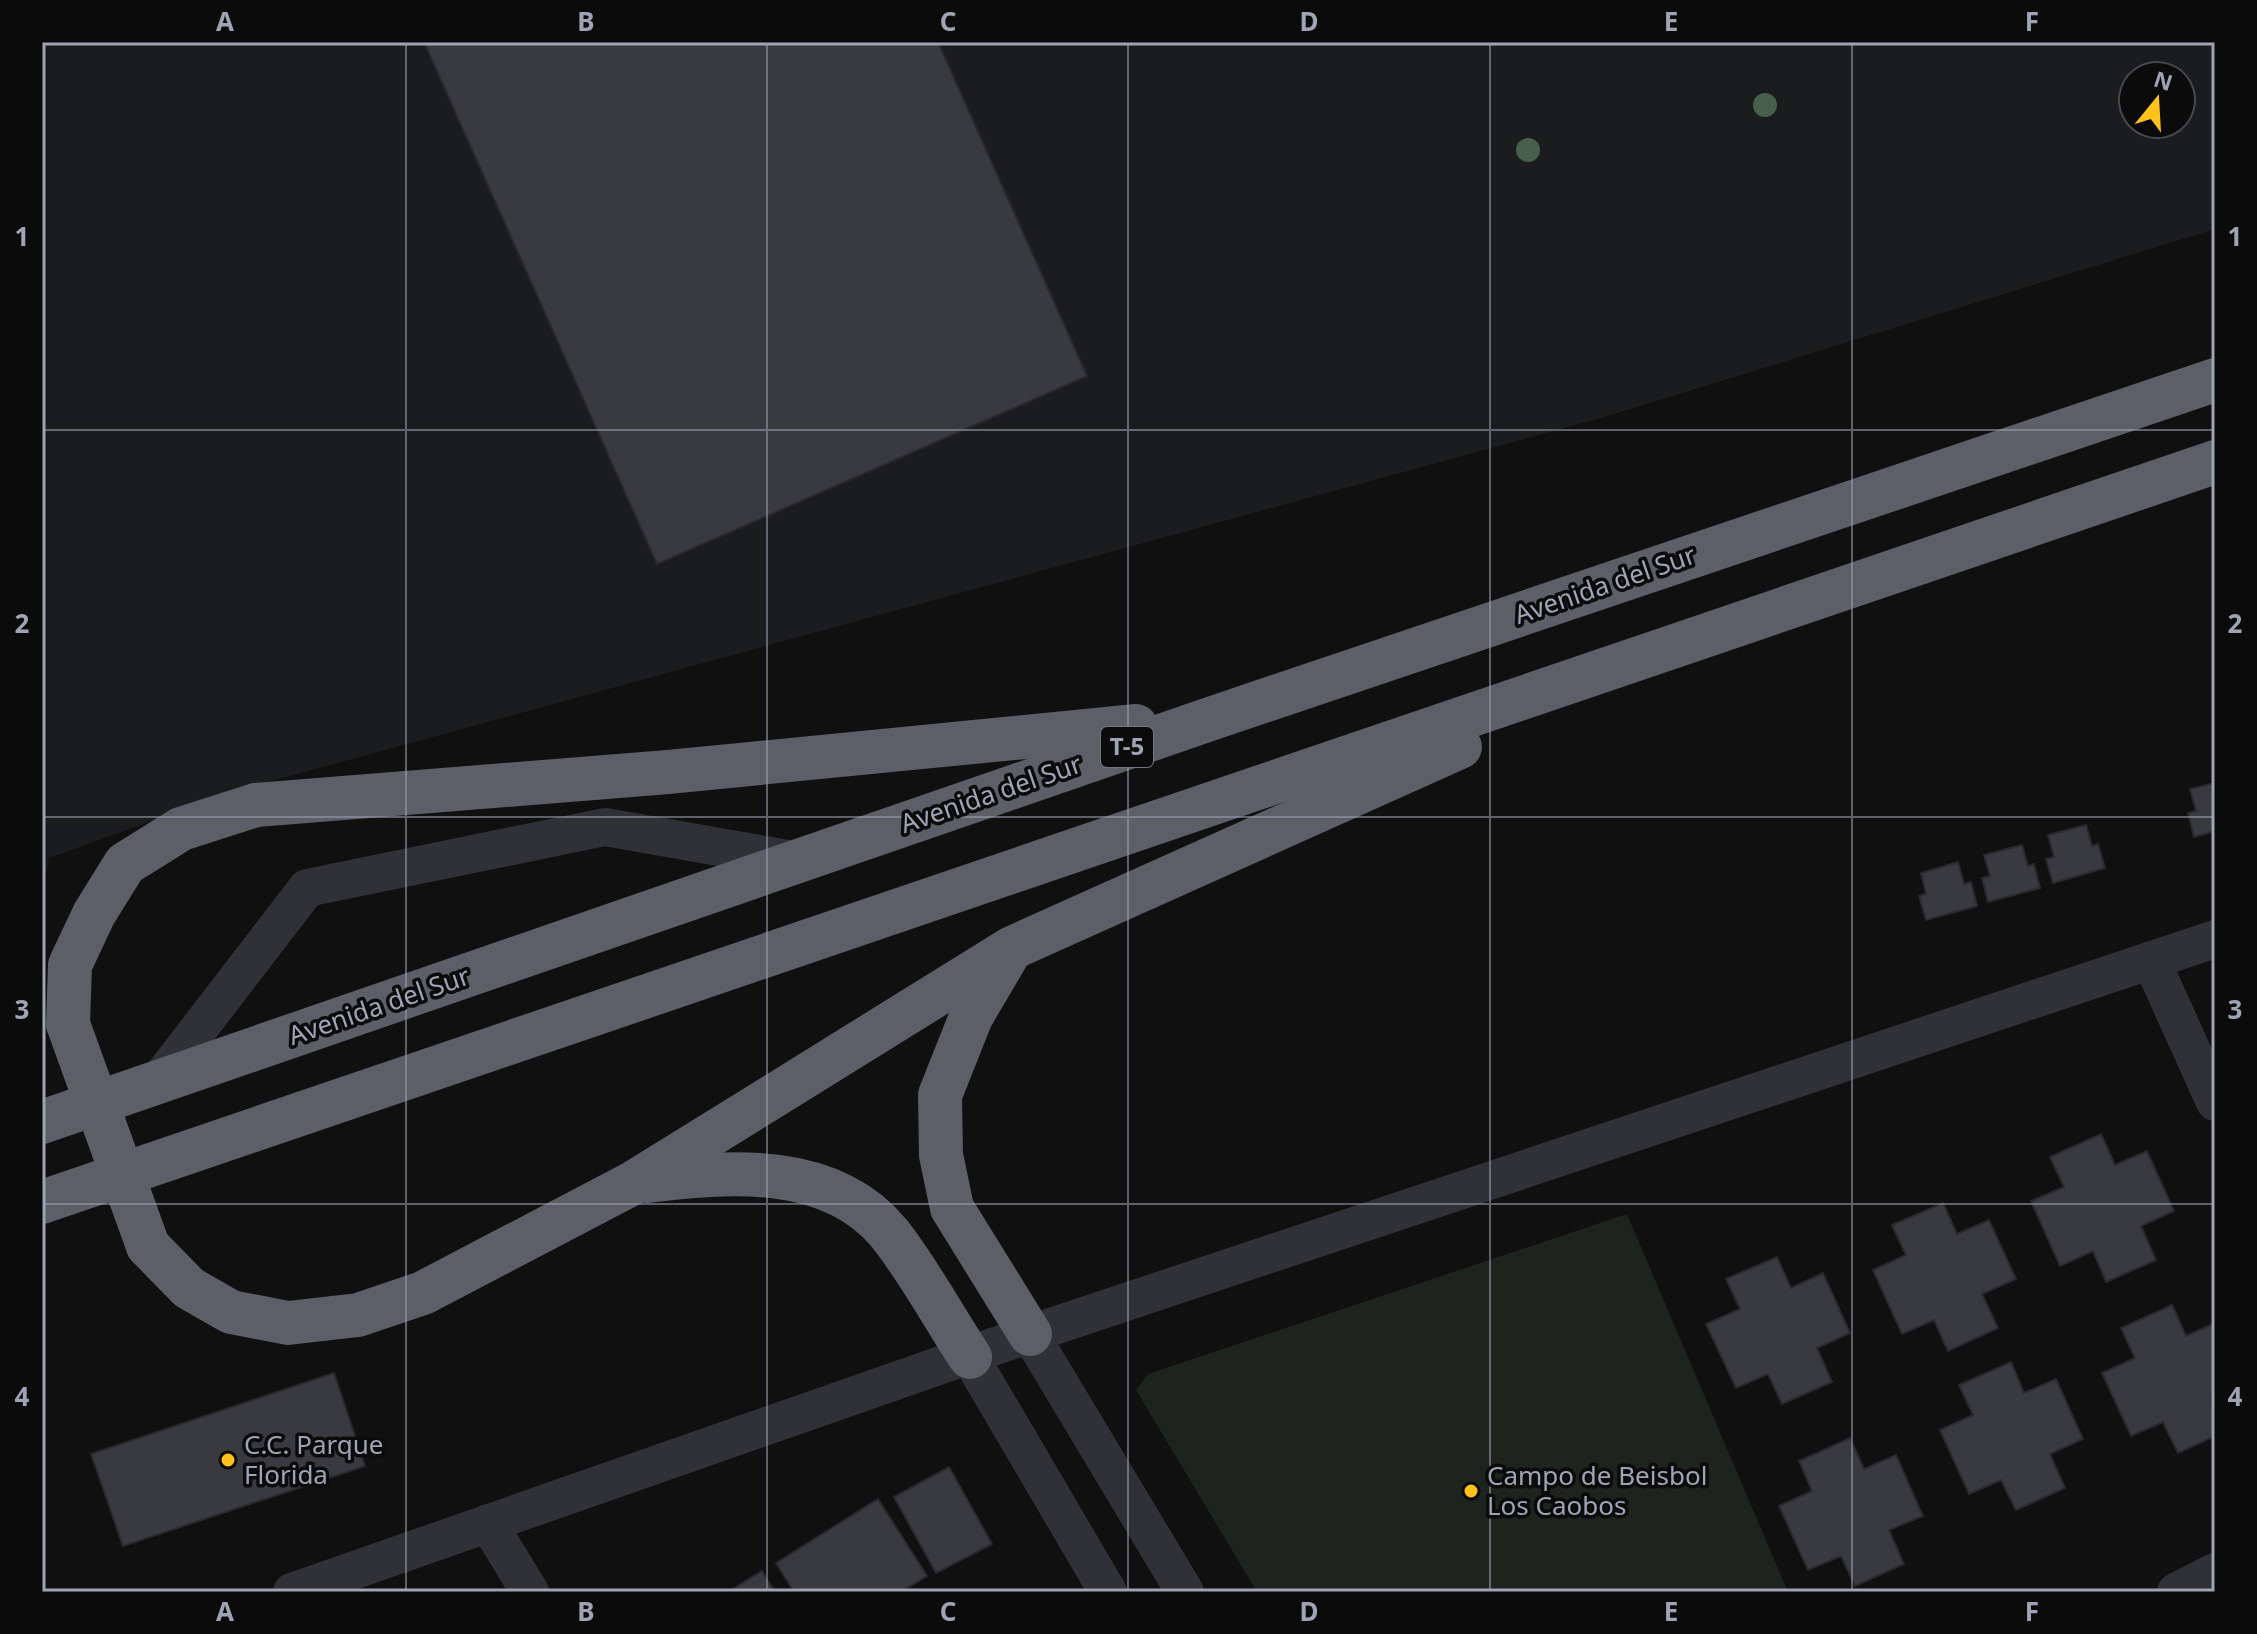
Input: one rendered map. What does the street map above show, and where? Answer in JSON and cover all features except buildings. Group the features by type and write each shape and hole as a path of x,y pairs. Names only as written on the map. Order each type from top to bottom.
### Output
{"highway":[{"name":"Avenida del Sur","path":"42,1122 1210,719 2215,380"},
{"path":"42,1202 2215,462"},
{"path":"1210,719 683,770 256,805 181,829 125,864 94,914 70,965 68,1024 148,1246 189,1288 231,1312 288,1323 344,1316 423,1293 633,1183 1012,948 1705,637"},
{"path":"1012,948 971,1017 940,1095 941,1155 952,1208 1030,1334"},
{"path":"633,1183 721,1172 800,1179 847,1198 887,1231 970,1357"}],"street":[{"path":"157,1083 307,888 605,827 799,861"},
{"path":"292,1592 1030,1334 2215,939"},
{"path":"2151,960 2215,1102"},
{"path":"1030,1334 1185,1592"},
{"path":"970,1357 1108,1592"},
{"path":"488,1523 530,1592"},
{"path":"2176,1592 2215,1572"}],"shaded area":[{"path":"42,42 2215,42 2215,229 1601,418 235,791 49,858 42,894"},
{"name":"Campo de Beisbol Los Caobos","path":"1627,1214 1788,1592 1257,1592 1136,1390 1148,1374"}],"place":[{"name":"C.C. Parque Florida","path":"228,1460"},
{"name":"Campo de Beisbol Los Caobos","path":"1471,1491"}]}
